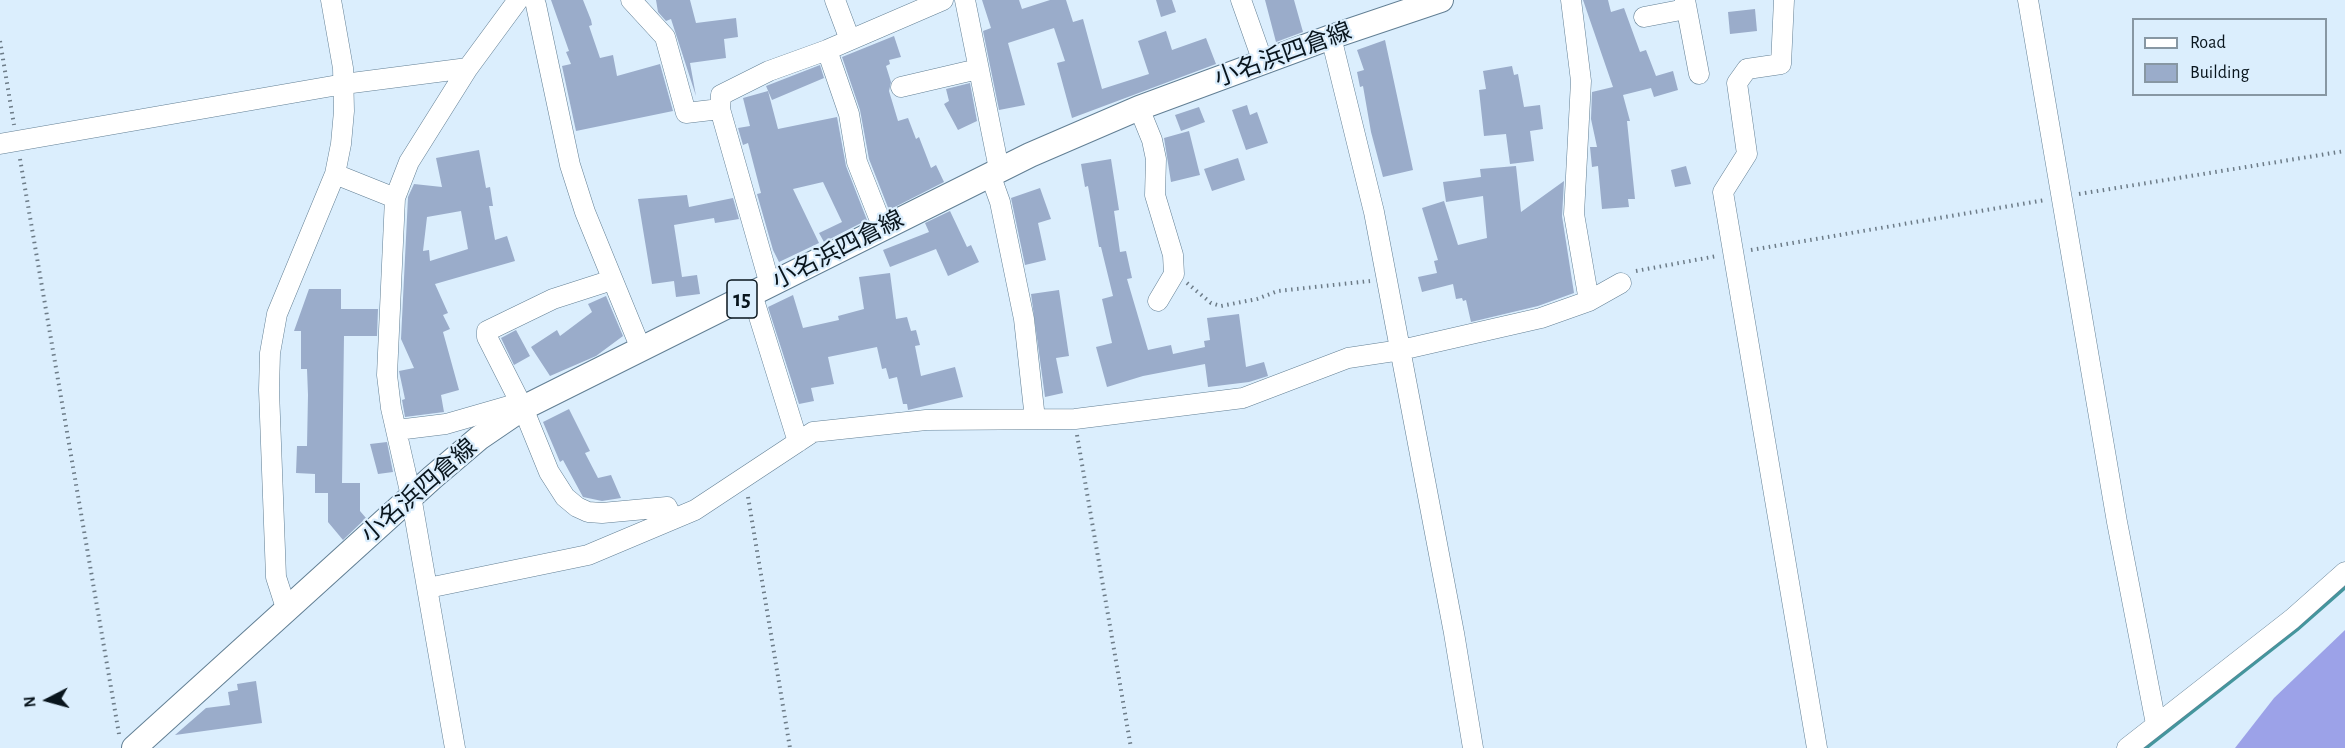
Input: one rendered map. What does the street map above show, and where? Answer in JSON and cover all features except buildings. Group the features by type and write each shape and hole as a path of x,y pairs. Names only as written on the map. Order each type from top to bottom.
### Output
{"main road":[{"name":"小名浜四倉線","path":"127,745 286,608 411,496 479,438 522,406 761,290 994,172 1139,108 1331,37 1394,8 1441,0"}],"street":[{"path":"286,608 276,577 269,390 270,353 283,297 335,174 344,111 344,84 331,0"},
{"path":"631,0 665,37 686,113 720,109"},
{"path":"835,0 849,40"},
{"path":"798,442 720,109 721,95 769,71 827,50 944,0"},
{"path":"965,0 994,172 1024,319 1035,419"},
{"path":"1241,0 1263,62"},
{"path":"1571,0 1581,81 1574,214 1589,301"},
{"path":"1784,0 1781,64 1747,69 1737,83 1747,154 1723,192 1816,748"},
{"path":"2028,0 2117,522 2156,724"},
{"path":"455,748 428,588 387,375 395,198 409,162 468,68 527,2"},
{"path":"527,2 570,165 585,212 641,349"},
{"path":"1644,17 1686,4 1699,74"},
{"path":"1331,37 1374,212 1473,748"},
{"path":"827,50 849,114 856,162 883,228"},
{"path":"8,143 344,84 468,68"},
{"path":"901,87 978,69"},
{"path":"1139,108 1156,159 1155,195 1173,255 1174,274 1158,301"},
{"path":"335,174 395,198"},
{"path":"612,280 553,299 487,331 487,337 522,406 549,472 565,497 577,507 602,513 667,507 673,519"},
{"path":"428,588 588,555 695,510 813,432 926,420 1075,419 1243,398 1348,358 1401,350 1530,321 1589,301 1622,283"},
{"path":"397,430 446,424 512,405 522,406"},
{"path":"2127,748 2292,619 2345,572"}],"path":[{"path":"0,41 8,143 127,745"},
{"path":"1622,283 1631,272 2345,151"},
{"path":"1174,274 1211,303 1221,306 1300,287 1387,279"},
{"path":"1075,419 1131,748"},
{"path":"744,477 790,748"}],"shaded area":[{"path":"2345,630 2345,748 2235,748 2274,698"}],"waterway":[{"path":"2144,748 2296,629 2345,586"}]}
